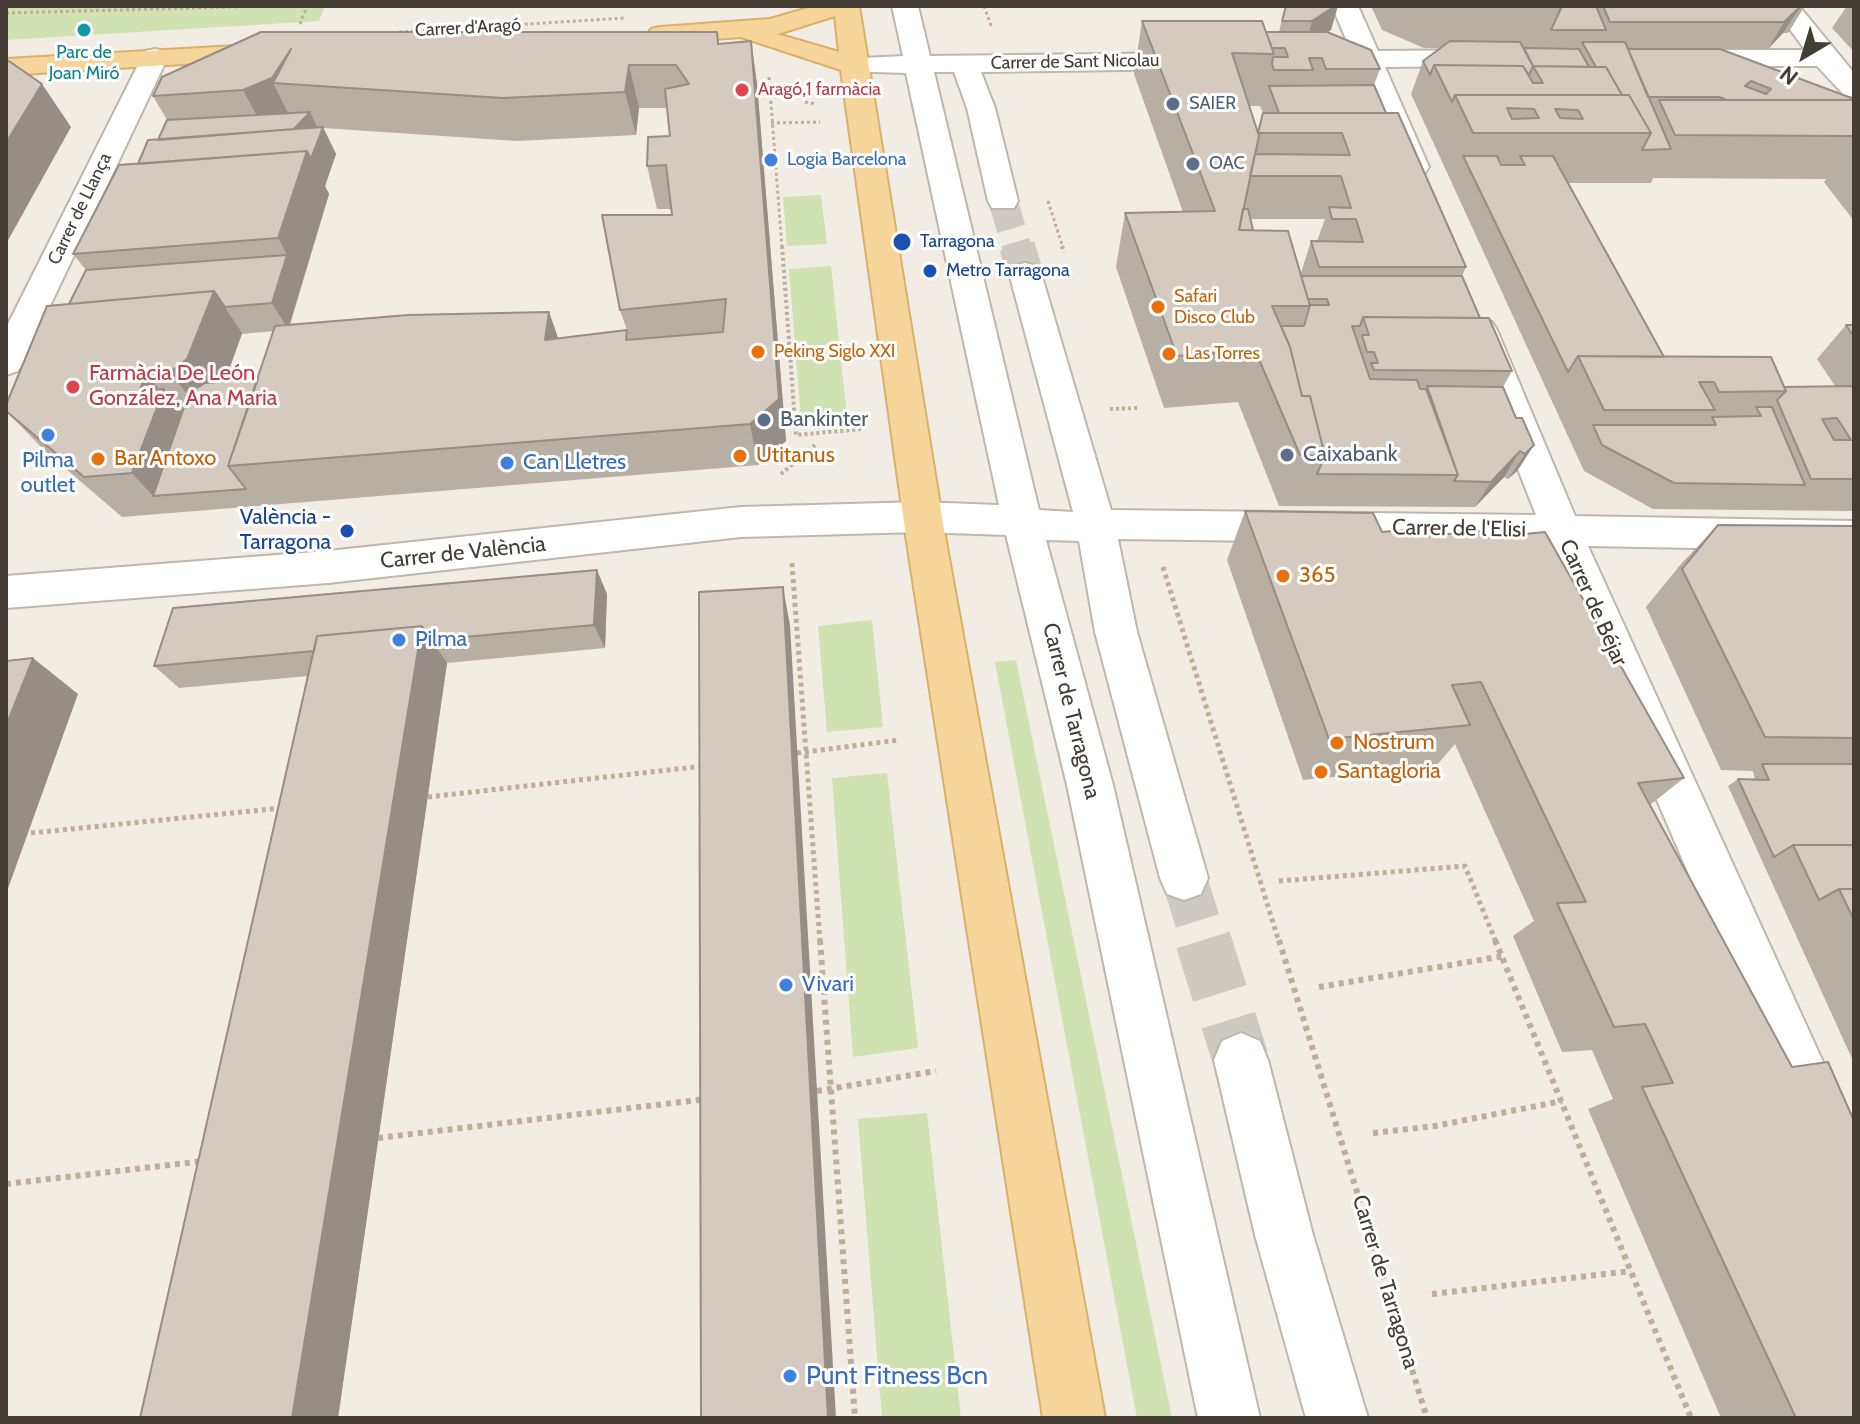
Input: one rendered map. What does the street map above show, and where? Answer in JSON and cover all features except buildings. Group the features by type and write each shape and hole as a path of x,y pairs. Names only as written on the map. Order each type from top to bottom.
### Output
{"main road":[{"path":"735,32 796,21 844,6 920,517 949,669 1074,1418"},
{"path":"629,28 735,32 777,40 853,65"},
{"path":"6,67 293,51"}],"street":[{"name":"Carrer de Tarragona","path":"905,6 1023,521 1090,785 1229,1418"},
{"path":"1345,6 1427,200"},
{"path":"1786,6 1824,58 1854,89"},
{"name":"Carrer de Llança","path":"6,363 155,57"},
{"path":"1315,60 1508,58"},
{"path":"1664,58 1824,58"},
{"name":"Carrer de Sant Nicolau","path":"853,65 1226,61"},
{"path":"965,64 981,108 1003,201"},
{"path":"1025,273 1096,526 1116,632 1184,878"},
{"name":"Carrer de Béjar","path":"1468,300 1562,531 1854,1194"},
{"name":"Carrer de l'Elisi","path":"920,517 1023,521 1058,527 1149,523 1854,536"},
{"name":"Carrer de València","path":"6,592 328,567 741,522 920,517"},
{"path":"1241,1060 1284,1235 1337,1418"}],"path":[{"path":"72,11 75,6"},
{"path":"6,13 270,6"},
{"path":"300,24 307,6"},
{"name":"Carrer d'Aragó","path":"390,33 629,28"},
{"path":"778,71 767,79 796,435 855,430"},
{"path":"805,102 818,104"},
{"path":"771,123 818,122"},
{"path":"775,479 815,445"},
{"name":"Carrer de Tarragona","path":"1158,551 1427,1418"},
{"path":"792,562 855,1418"},
{"path":"797,753 899,740"},
{"path":"428,797 709,765"},
{"path":"31,833 292,807"},
{"path":"1279,881 1465,866 1691,1418"},
{"path":"1319,987 1504,956"},
{"path":"817,1091 936,1071"},
{"path":"378,1138 713,1098"},
{"path":"1373,1133 1435,1126 1562,1101"},
{"path":"6,1184 220,1159"},
{"path":"1432,1294 1631,1271"}],"green space":[{"name":"Parc de Joan Miró","path":"6,6 325,6 319,21 6,40"},
{"path":"821,195 827,244 787,246 783,197"},
{"path":"831,266 847,416 801,420 789,269"},
{"path":"872,620 883,727 827,732 818,626"},
{"path":"1016,660 1172,1418 1137,1418 995,662"},
{"path":"887,773 918,1048 853,1057 832,778"},
{"path":"927,1113 961,1418 882,1418 858,1119"}],"tunnel":[{"path":"1003,201 1017,248"},
{"path":"1017,246 1025,273"},
{"path":"1184,878 1204,942"},
{"path":"1203,940 1241,1060"}],"place":[{"name":"Parc de Joan Miró","path":"84,30"},
{"name":"Aragó,1 farmàcia","path":"742,90"},
{"name":"SAIER","path":"1173,104"},
{"name":"Logia Barcelona","path":"771,160"},
{"name":"OAC","path":"1193,164"},
{"name":"Tarragona","path":"902,242"},
{"name":"Metro Tarragona","path":"930,271"},
{"name":"Safari Disco Club","path":"1158,307"},
{"name":"Peking Siglo XXI","path":"758,352"},
{"name":"Las Torres","path":"1169,354"},
{"name":"Farmàcia De León González, Ana Maria","path":"73,387"},
{"name":"Bankinter","path":"764,420"},
{"name":"Pilma outlet","path":"48,435"},
{"name":"Caixabank","path":"1287,455"},
{"name":"Utitanus","path":"740,456"},
{"name":"Bar Antoxo","path":"98,459"},
{"name":"Can Lletres","path":"507,463"},
{"name":"València - Tarragona","path":"347,531"},
{"name":"365","path":"1283,576"},
{"name":"Pilma","path":"399,640"},
{"name":"Nostrum","path":"1337,743"},
{"name":"Santagloria","path":"1321,772"},
{"name":"Vivari","path":"786,985"},
{"name":"Punt Fitness Bcn","path":"790,1376"}]}
